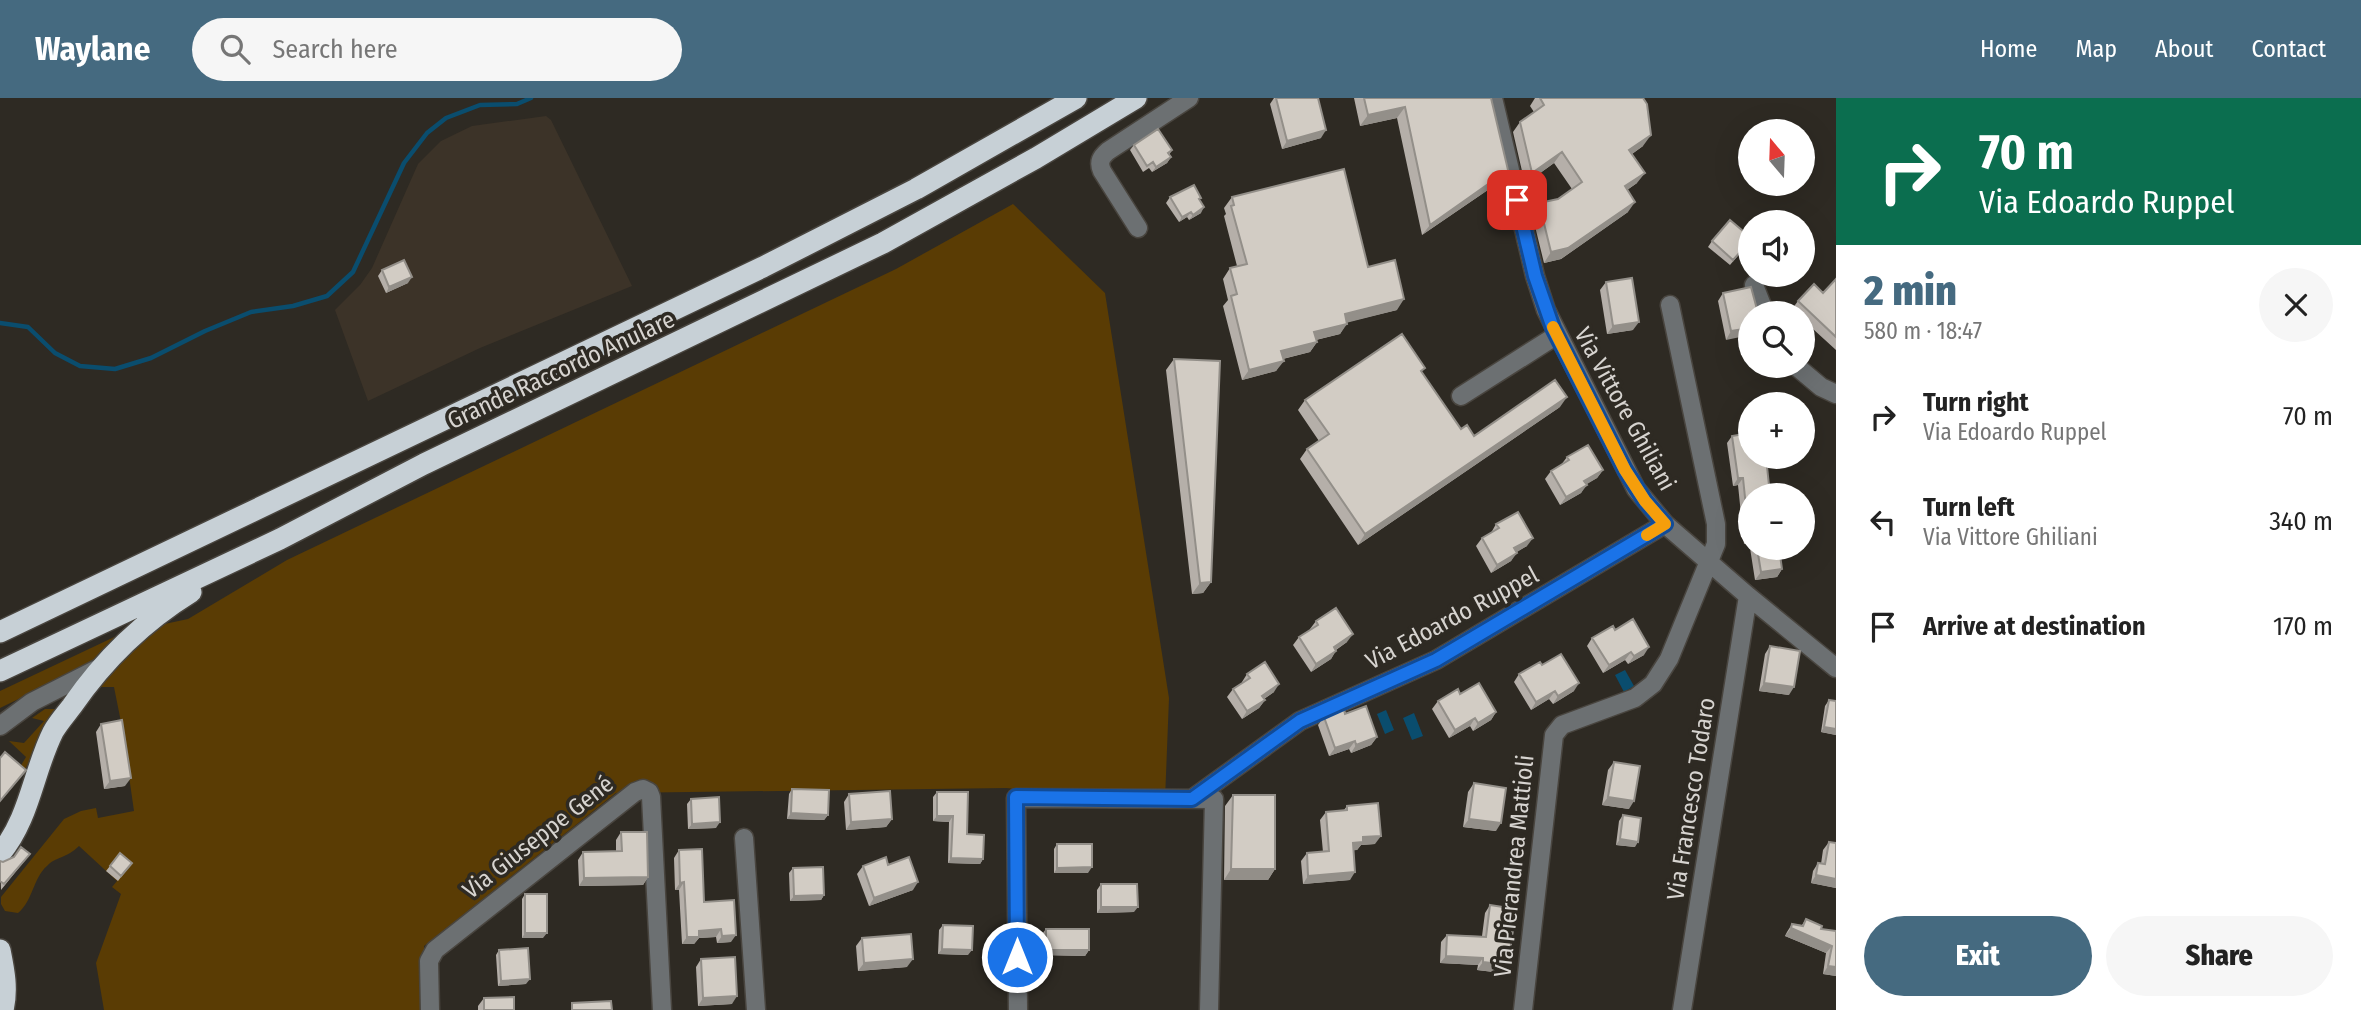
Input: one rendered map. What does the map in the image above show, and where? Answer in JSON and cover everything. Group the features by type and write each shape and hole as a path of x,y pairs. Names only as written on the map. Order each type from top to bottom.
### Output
{"highway":[{"name":"Grande Raccordo Anulare","path":"0,632 763,267 904,196 1076,98"},
{"name":"Grande Raccordo Anulare","path":"0,671 280,539 424,464 883,243 1136,98"},
{"path":"0,854 25,814 54,731 100,668 141,629 181,598 280,539"},
{"path":"0,950 6,992 3,1010"}],"street":[{"path":"1138,228 1104,175 1100,162 1108,151 1189,98"},
{"name":"Via Vittore Ghiliani","path":"1493,98 1535,276 1557,335 1625,470 1645,501 1665,524 1836,668"},
{"name":"Via Pierandrea Mattioli","path":"1523,1010 1550,755 1555,732 1569,722 1636,698 1653,684 1669,659 1716,544 1716,524 1670,305"},
{"path":"1461,396 1557,335"},
{"path":"1810,378 1836,394"},
{"name":"Via Edoardo Ruppel","path":"1192,799 1300,721 1436,660 1665,524"},
{"name":"Via Francesco Todaro","path":"1682,1010 1748,596"},
{"path":"0,726 32,702 100,668"},
{"name":"Via Giuseppe Gené","path":"430,1010 429,961 438,946 635,792 643,789 649,792 651,797 662,1010"},
{"path":"1018,1010 1016,797 1214,799 1209,1010"},
{"path":"744,838 755,1010"}],"shaded area":[{"path":"546,116 551,120 632,286 480,348 368,401 335,310 360,285 372,268 418,164 441,141 472,126"},
{"path":"1013,204 1105,293 1169,698 1165,800 1006,788 616,793 424,946 425,1010 104,1010 96,963 121,894 112,887 117,881 79,846 50,863 42,871 27,902 18,913 5,911 1,897 64,819 96,808 98,818 134,811 114,687 99,687 141,629 188,619 287,560 896,269"},
{"path":"127,631 95,662 0,708 0,691"},
{"path":"45,709 59,709 24,771 20,767 26,757 9,741 24,743 44,721 32,718"}],"water":[{"path":"1625,670 1634,686 1624,692 1615,675"},
{"path":"1386,710 1394,730 1385,734 1377,714"},
{"path":"1414,713 1423,736 1412,740 1403,718"}],"building":[{"path":"1276,98 1318,98 1326,130 1287,141"},
{"path":"1364,98 1491,98 1508,170 1430,225 1405,107 1368,115"},
{"path":"1540,98 1643,98 1647,104 1651,135 1629,150 1645,173 1625,186 1635,202 1568,248 1551,252 1539,203 1558,199 1582,182 1562,152 1532,173 1520,122 1544,105"},
{"path":"1158,129 1172,150 1168,153 1171,157 1156,167 1153,162 1147,166 1134,145"},
{"path":"1344,169 1368,267 1395,260 1404,299 1345,314 1347,324 1314,332 1317,342 1281,351 1284,361 1249,370 1231,296 1237,294 1230,268 1247,264 1231,206 1234,205 1232,197"},
{"path":"1194,185 1204,207 1193,215 1191,212 1182,217 1170,197"},
{"path":"1730,220 1738,227 1738,254 1733,260 1712,241"},
{"path":"404,260 412,277 389,287 382,270"},
{"path":"1632,278 1639,322 1613,326 1606,282"},
{"path":"1836,279 1836,337 1815,317 1815,301 1798,301 1815,285 1823,293"},
{"path":"1751,287 1755,301 1738,301 1738,330 1731,331 1723,293"},
{"path":"1402,334 1425,368 1421,371 1461,429 1467,425 1474,436 1555,380 1567,397 1365,534 1307,449 1329,434 1305,400"},
{"path":"1174,359 1220,361 1211,582 1200,583"},
{"path":"1738,435 1738,469 1767,469 1769,483 1744,483 1743,478 1738,478 1732,436"},
{"path":"1588,445 1603,470 1584,481 1587,485 1566,497 1551,471 1569,460 1567,457"},
{"path":"1518,512 1533,538 1514,548 1517,553 1497,565 1482,538 1499,528 1496,524"},
{"path":"1759,560 1781,560 1782,569 1761,572"},
{"path":"1336,608 1353,634 1334,647 1336,651 1316,664 1299,637 1318,625 1316,621"},
{"path":"1633,619 1649,647 1634,656 1631,652 1609,665 1592,638 1613,626 1615,630"},
{"path":"1770,646 1800,651 1794,687 1764,683"},
{"path":"1561,654 1579,683 1558,696 1555,691 1536,702 1519,674"},
{"path":"1265,662 1279,684 1262,696 1265,700 1247,711 1233,689 1250,678 1247,674"},
{"path":"1479,683 1496,712 1478,723 1475,718 1455,730 1438,701 1458,689 1460,694"},
{"path":"1829,700 1836,701 1836,729 1824,727"},
{"path":"1366,706 1377,737 1356,745 1355,741 1335,748 1324,717 1344,709 1345,714"},
{"path":"122,720 131,778 110,781 101,724"},
{"path":"5,752 26,770 0,801 0,758"},
{"path":"1614,762 1640,766 1634,801 1608,797"},
{"path":"1474,783 1506,788 1501,823 1469,819"},
{"path":"792,789 829,790 828,815 791,813"},
{"path":"890,791 892,819 851,822 849,794"},
{"path":"937,792 968,792 967,834 984,835 983,859 951,858 953,816 937,816"},
{"path":"1233,795 1275,795 1275,869 1231,869"},
{"path":"719,797 720,822 692,824 691,799"},
{"path":"1378,803 1381,836 1363,837 1363,842 1353,843 1355,872 1308,876 1307,853 1329,851 1326,812 1347,810 1347,806"},
{"path":"1623,815 1641,818 1638,842 1620,839"},
{"path":"621,832 647,832 648,877 584,878 583,852 622,851"},
{"path":"1829,842 1836,843 1836,879 1816,875 1818,863 1825,864"},
{"path":"1057,844 1092,844 1092,867 1057,868"},
{"path":"21,847 30,854 4,884 0,881 0,861 14,857"},
{"path":"702,849 704,902 734,900 736,935 722,936 721,929 699,931 699,937 687,937 679,850"},
{"path":"120,853 132,863 121,876 110,866"},
{"path":"886,857 888,865 909,857 918,882 874,898 863,866"},
{"path":"823,867 824,895 794,896 793,868"},
{"path":"1101,884 1137,884 1138,907 1101,907"},
{"path":"525,894 547,894 547,933 525,933"},
{"path":"1490,905 1516,909 1508,965 1483,962 1483,958 1446,956 1447,935 1486,937"},
{"path":"1806,919 1822,926 1821,929 1836,931 1836,967 1828,966 1832,946 1791,928 1792,924 1803,926"},
{"path":"943,925 973,926 972,950 942,949"},
{"path":"1046,929 1089,929 1089,950 1046,950"},
{"path":"911,934 913,959 864,963 862,938"},
{"path":"528,948 530,979 501,981 499,950"},
{"path":"735,957 737,996 703,998 701,959"},
{"path":"514,997 514,1010 484,1010 484,998"},
{"path":"611,1001 612,1010 572,1010 572,1003"}],"waterway":[{"path":"0,323 28,327 55,353 80,366 115,369 151,358 251,312 293,306 327,296 353,272 404,163 427,133 446,118 480,105 517,104 531,98"}],"slow traffic":[{"path":"1553,327 1625,470 1636,489 1665,524 1647,535"}],"route":[{"path":"1017,957 1016,797 1192,799 1300,721 1436,660 1665,524 1636,489 1625,470 1553,328 1535,276 1517,200"}]}
